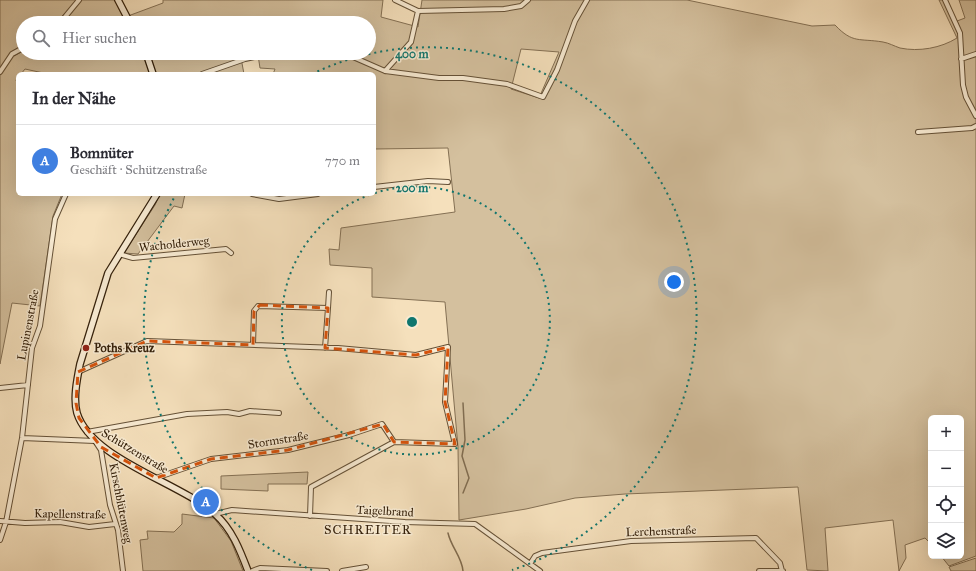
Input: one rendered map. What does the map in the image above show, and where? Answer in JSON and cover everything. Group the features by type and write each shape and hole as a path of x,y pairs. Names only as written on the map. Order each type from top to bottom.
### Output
{"street":[{"path":"66,16 79,0"},
{"path":"118,0 126,16"},
{"path":"396,0 418,11 504,8 521,6 528,0"},
{"path":"360,60 385,71 439,78 463,78 499,83 543,97 557,70 574,21 587,0"},
{"path":"945,0 960,33 963,85 966,97 976,116"},
{"path":"385,71 411,42 418,11"},
{"path":"0,72 12,54 16,52"},
{"path":"961,59 976,54"},
{"path":"148,60 152,72"},
{"path":"208,72 245,60"},
{"path":"918,132 972,128 976,126"},
{"path":"376,187 428,181 448,182"},
{"name":"Lupinenstraße","path":"0,540 6,522 22,438 32,348 40,326 55,219 65,196"},
{"name":"Schützenstraße","path":"156,196 144,218 119,254 105,281 78,372 77,412 87,432 101,447 196,500 215,514 233,536 248,571"},
{"path":"263,196 279,199 302,196"},
{"name":"Wacholderweg","path":"119,254 134,258 226,249 231,253"},
{"path":"326,348 328,292"},
{"path":"253,344 254,311 258,306 328,308"},
{"path":"78,372 147,341 253,344 416,355 448,347 445,402 455,444 394,442 311,487 310,516"},
{"path":"0,388 28,385"},
{"path":"87,432 187,414 227,412 239,414 250,411 279,413"},
{"name":"Stormstraße","path":"156,478 211,459 288,450 349,435 382,424 394,442"},
{"path":"22,438 95,441"},
{"name":"Kirschblütenweg","path":"95,441 101,450 115,524 118,530 123,571"},
{"name":"Taigelbrand","path":"215,514 232,510 405,522 475,524 540,571"},
{"name":"Kapellenstraße","path":"0,521 25,523 54,521 89,527 115,524"},
{"name":"Lerchenstraße","path":"530,564 534,556 542,553 631,541 756,538 780,563 783,571"},
{"path":"342,571 366,567"},
{"path":"252,571 260,568 327,571"},
{"path":"759,571 783,571"}],"highlighted area":[{"path":"260,305 328,308 325,348 416,355 448,347 445,402 455,444 394,442 383,424 288,450 211,459 156,478 101,447 79,418 76,403 78,372 147,341 253,345 254,311"}],"shaded area":[{"path":"0,0 77,0 62,16 16,16 16,49 10,53 14,56 16,55 16,60 241,60 244,72 39,72 25,69 23,72 16,72 16,196 61,196 53,216 40,306 12,303 0,364"},
{"path":"81,0 115,0 123,16 68,16"},
{"path":"163,0 383,0 381,17 418,27 422,0 687,0 812,26 835,25 852,38 883,42 900,48 915,50 937,47 957,38 939,0 943,0 961,32 957,21 965,18 959,0 976,0 976,556 949,566 943,559 964,559 964,415 928,415 928,541 925,538 905,545 906,558 899,571 893,520 825,528 828,571 807,570 798,487 625,494 575,498 526,509 459,520 458,447 445,302 372,297 372,268 330,265 329,249 339,250 341,228 455,212 448,148 376,149 376,72 274,72 275,69 260,68 259,60 376,60 376,16 128,16 163,3","holes":["521,49 559,52 539,98 511,89"]},
{"path":"159,196 185,196 182,208 174,206 138,254 124,253 155,205"},
{"path":"308,472 307,484 268,484 268,491 221,489 221,476"},
{"path":"182,514 214,518 231,541 243,571 143,571 140,540 148,539 147,531 174,532 182,524"},
{"path":"976,558 976,571 951,571 949,567"}],"waterway":[{"path":"463,403 465,440 462,456 469,478 463,493"},
{"path":"448,533 451,543 461,561 463,571"}],"place":[{"name":"Poths Kreuz","path":"86,348"},
{"name":"Bomnüter","path":"206,502"}],"district":[{"name":"SCHREITER","path":"368,530"}]}
